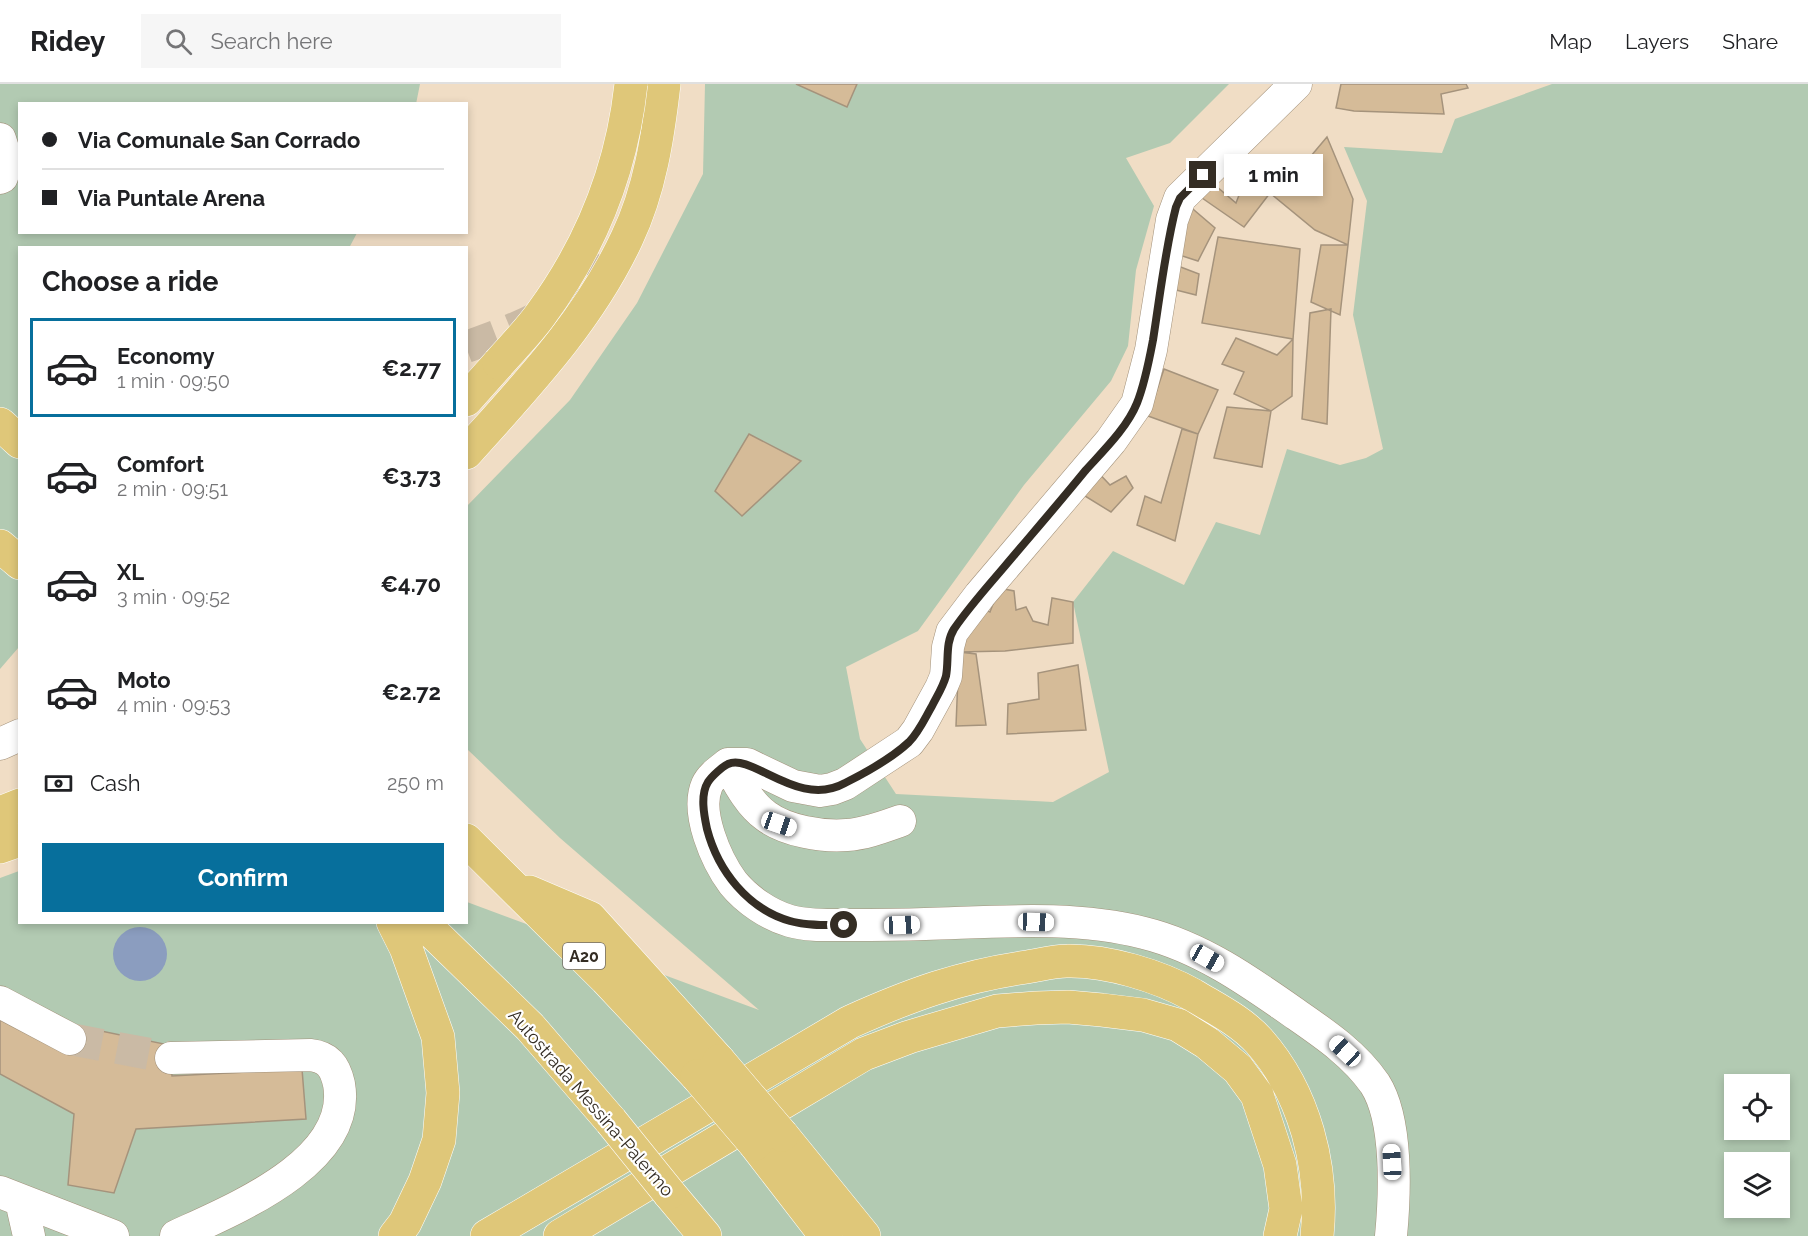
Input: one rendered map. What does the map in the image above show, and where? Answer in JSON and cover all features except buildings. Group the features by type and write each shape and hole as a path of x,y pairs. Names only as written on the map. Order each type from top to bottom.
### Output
{"highway":[{"path":"468,398 541,315 579,255 595,224 616,163 624,131 631,84"},
{"path":"468,451 565,339 592,301 628,237 641,202 656,145 664,84"},
{"path":"0,424 18,440"},
{"path":"0,546 18,561"},
{"path":"0,813 18,806"},
{"path":"0,847 18,841"},
{"name":"A20","path":"468,842 606,979 708,1069 768,1140"},
{"path":"394,924 406,948 438,1036 443,1093 439,1140 425,1181 405,1223 395,1236"},
{"name":"Autostrada Messina-Palermo","path":"424,924 530,1027 705,1236"},
{"path":"487,1236 850,1022 902,999 984,973 1067,961 1127,969 1177,986 1237,1021 1258,1040 1277,1064 1294,1094 1310,1137 1315,1165 1317,1236"},
{"path":"560,1236 864,1054 909,1037 997,1011 1057,1007 1143,1016 1178,1025 1207,1043 1238,1069 1257,1095 1280,1165 1286,1209 1280,1236"},
{"path":"768,1140 826,1236"},
{"path":"768,1140 864,1236"}],"street":[{"path":"1296,84 1180,198 1172,220 1151,350 1137,404 1111,441 980,595 952,632 948,647 946,676 942,688 909,742 845,784 832,789 807,789 778,780 747,764 728,764 709,780 706,786 704,814 709,834 734,884 754,903 791,921 814,925 1018,921 1108,926 1146,933 1207,958 1233,972 1331,1038 1358,1063 1376,1086 1391,1133 1394,1195 1390,1236"},
{"path":"0,139 7,161 0,178"},
{"path":"0,744 18,736"},
{"path":"728,764 753,803 766,816 795,829 818,834 846,836 900,821"},
{"path":"0,1002 70,1039"},
{"path":"171,1058 310,1054 322,1056 332,1066 338,1080 340,1094 340,1109 333,1127 320,1147 302,1164 284,1179 254,1198 176,1236"},
{"path":"11,1196 28,1236"},
{"path":"11,1196 113,1236"}],"green space":[{"path":"0,84 420,84 416,102 18,102 18,234 356,234 350,246 18,246 18,648 0,669"},
{"path":"705,84 1229,84 1170,143 1126,158 1154,206 1136,270 1128,346 1111,381 1024,485 918,631 846,667 860,739 896,794 1053,802 1109,772 1073,602 1113,551 1184,585 1216,522 1260,535 1287,449 1340,465 1366,458 1383,449 1353,315 1367,201 1344,147 1442,153 1455,119 1552,84 1808,84 1808,1236 0,1236 0,878 18,871 18,924 468,924 468,902 759,1010 560,838 468,750 468,505 570,400 637,303 703,174"}],"water":[{"path":"140,927 150,929 159,935 165,944 167,954 165,964 159,973 150,979 140,981 130,979 121,973 115,964 113,954 115,944 121,935 130,929"}],"tunnel":[{"path":"468,346 525,324 562,303 593,275 604,257"},
{"path":"70,1039 171,1058"}],"route":[{"path":"844,925 814,925 791,921 754,903 734,884 709,834 704,814 706,786 709,780 728,764 736,763 747,764 793,786 820,791 832,789 845,784 909,742 942,688 946,676 948,647 952,632 980,595 1111,441 1137,404 1151,350 1172,220 1180,198 1203,175"}]}
